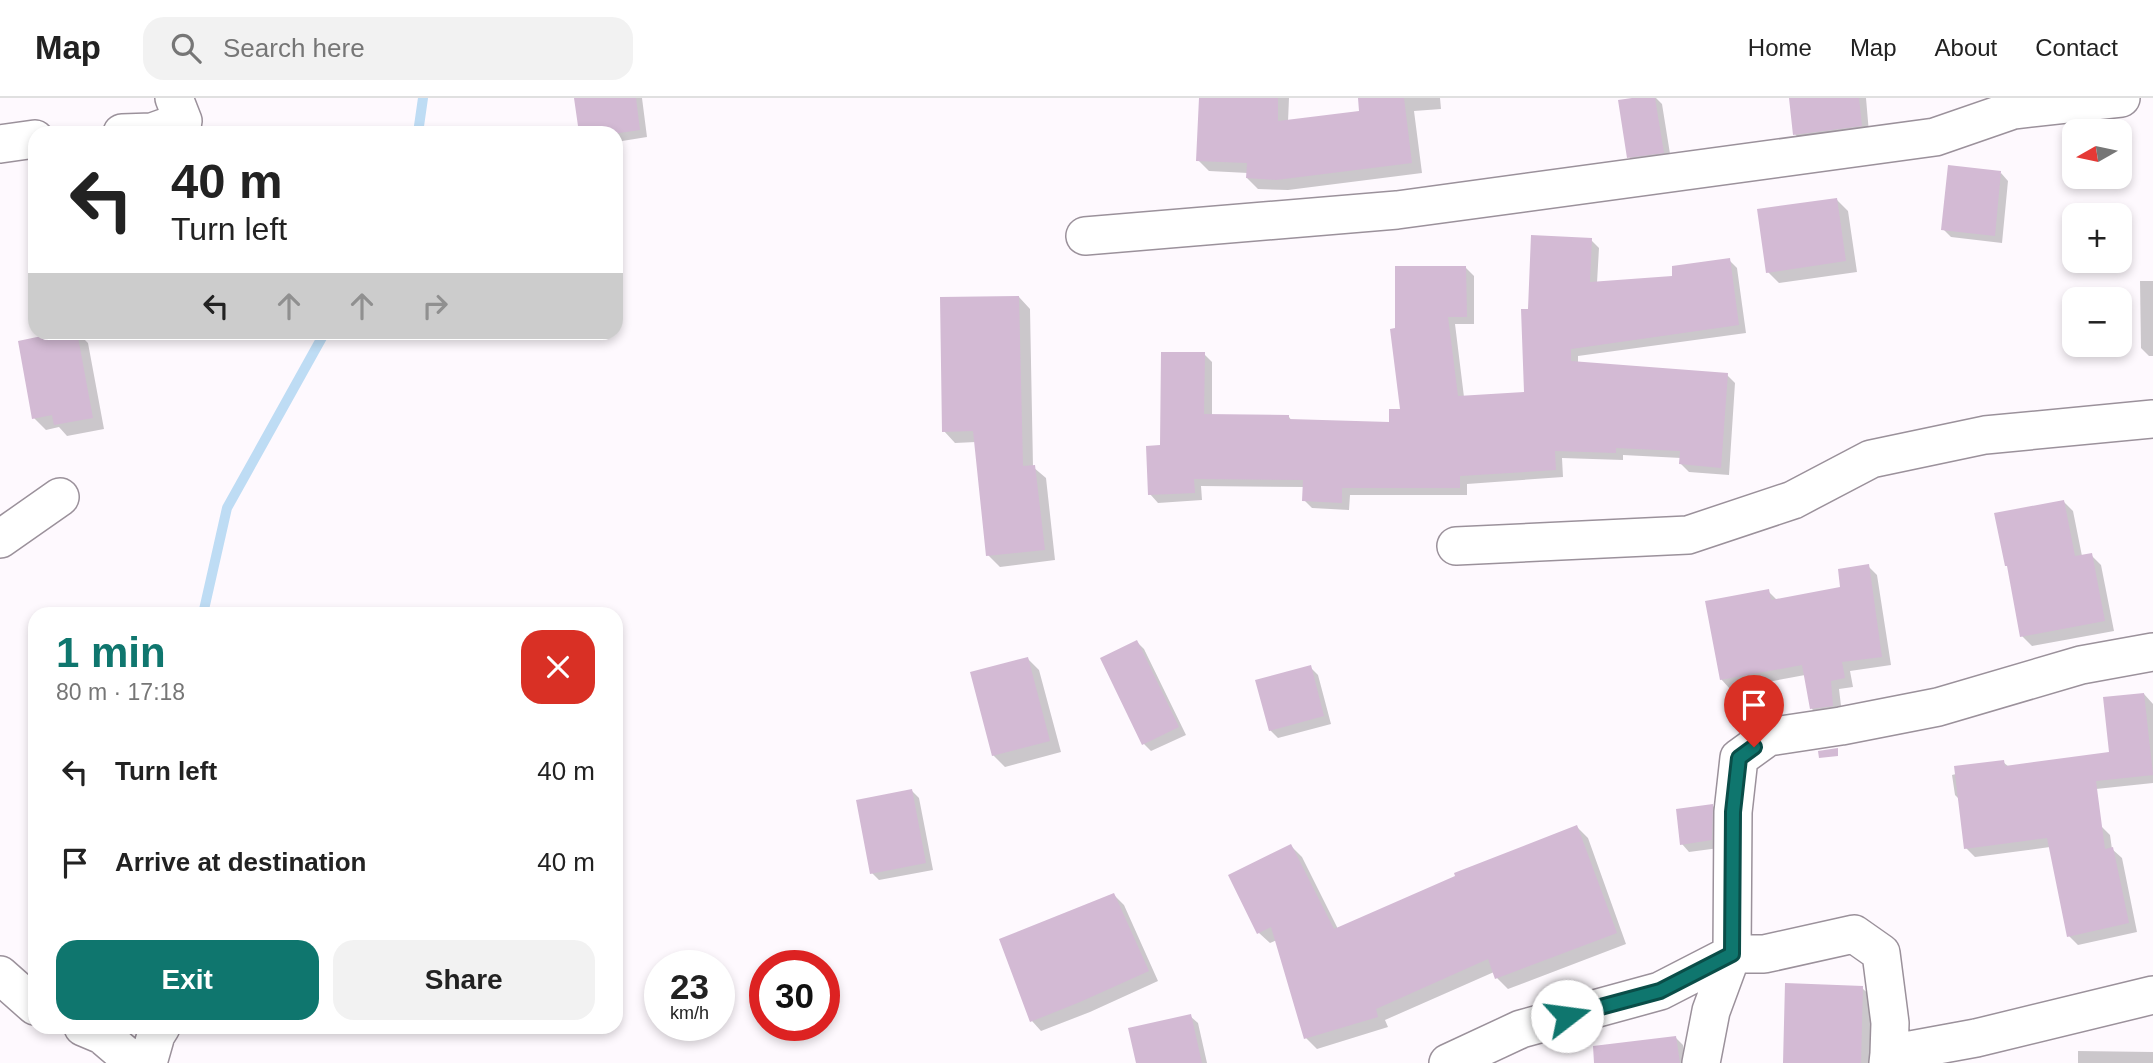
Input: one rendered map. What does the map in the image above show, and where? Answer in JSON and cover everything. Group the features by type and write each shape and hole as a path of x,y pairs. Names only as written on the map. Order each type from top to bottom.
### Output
{"street":[{"path":"169,126 183,121 174,98"},
{"path":"1085,236 1397,211 1936,137 2013,110 2121,98"},
{"path":"0,144 28,140"},
{"path":"1456,546 1688,536 1793,500 1871,459 1985,435 2153,419"},
{"path":"0,539 60,498"},
{"path":"1700,1063 1711,1011 1732,954 1733,812 1739,758 1768,737 1938,707 2081,665 2153,652"},
{"path":"1448,1063 1521,1028 1660,991 1732,954 1764,954 1854,934 1881,953 1890,1023 1888,1058 2153,995"},
{"path":"0,975 28,1000"},
{"path":"100,1034 135,1063"},
{"path":"148,1063 157,1034"}],"building":[{"path":"574,98 636,98 640,130 623,132 623,126 578,126"},
{"path":"1199,98 1278,98 1278,121 1359,111 1358,98 1404,98 1412,163 1276,180 1246,178 1247,163 1196,161"},
{"path":"1655,98 1664,153 1627,158 1618,100"},
{"path":"1789,98 1859,98 1862,126 1793,135"},
{"path":"1948,165 2001,171 1995,236 1941,230"},
{"path":"1837,198 1846,261 1766,273 1757,209"},
{"path":"1531,235 1592,238 1590,282 1672,276 1672,266 1730,258 1739,325 1571,349 1571,361 1728,373 1721,468 1679,464 1680,451 1616,448 1616,453 1555,451 1556,470 1460,476 1460,488 1342,488 1342,503 1302,501 1303,480 1194,479 1195,493 1148,495 1146,446 1160,445 1161,352 1205,352 1204,414 1289,415 1289,419 1389,422 1389,409 1400,409 1390,329 1395,328 1395,266 1466,266 1467,317 1448,317 1458,396 1524,392 1521,309 1528,309"},
{"path":"1019,296 1023,466 1035,465 1045,550 986,556 973,431 942,432 940,297"},
{"path":"78,340 93,418 54,425 52,415 32,419 18,341"},
{"path":"2064,500 2075,556 2092,553 2105,621 2020,637 1994,513"},
{"path":"1869,564 1882,657 1842,662 1845,678 1831,681 1833,706 1810,709 1802,665 1720,680 1705,601 1769,589 1771,600 1840,587 1838,569"},
{"path":"1137,640 1179,727 1142,745 1100,658"},
{"path":"1028,657 1050,741 992,756 970,672"},
{"path":"1311,665 1324,716 1269,731 1255,680"},
{"path":"2144,693 2153,775 2096,781 2105,849 2113,847 2129,923 2067,937 2047,838 1964,849 1954,766 2004,760 2005,766 2109,752 2103,697"},
{"path":"1838,748 1838,756 1819,758 1818,751"},
{"path":"912,789 926,863 870,874 856,800"},
{"path":"1713,804 1712,840 1680,845 1676,809"},
{"path":"1577,825 1617,933 1495,979 1488,959 1376,1009 1378,1017 1304,1039 1271,927 1257,934 1228,875 1291,844 1334,929 1455,876 1454,873"},
{"path":"1114,893 1149,971 1030,1022 999,939"},
{"path":"1785,983 1863,986 1861,1063 1783,1063"},
{"path":"1191,1014 1202,1063 1136,1063 1128,1028"},
{"path":"1676,1036 1680,1063 1594,1063 1593,1046"}],"waterway":[{"path":"419,126 423,98"},
{"path":"205,607 227,508 321,340"}],"route":[{"path":"1567,1016 1660,991 1732,954 1733,812 1739,758 1754,747"}]}
